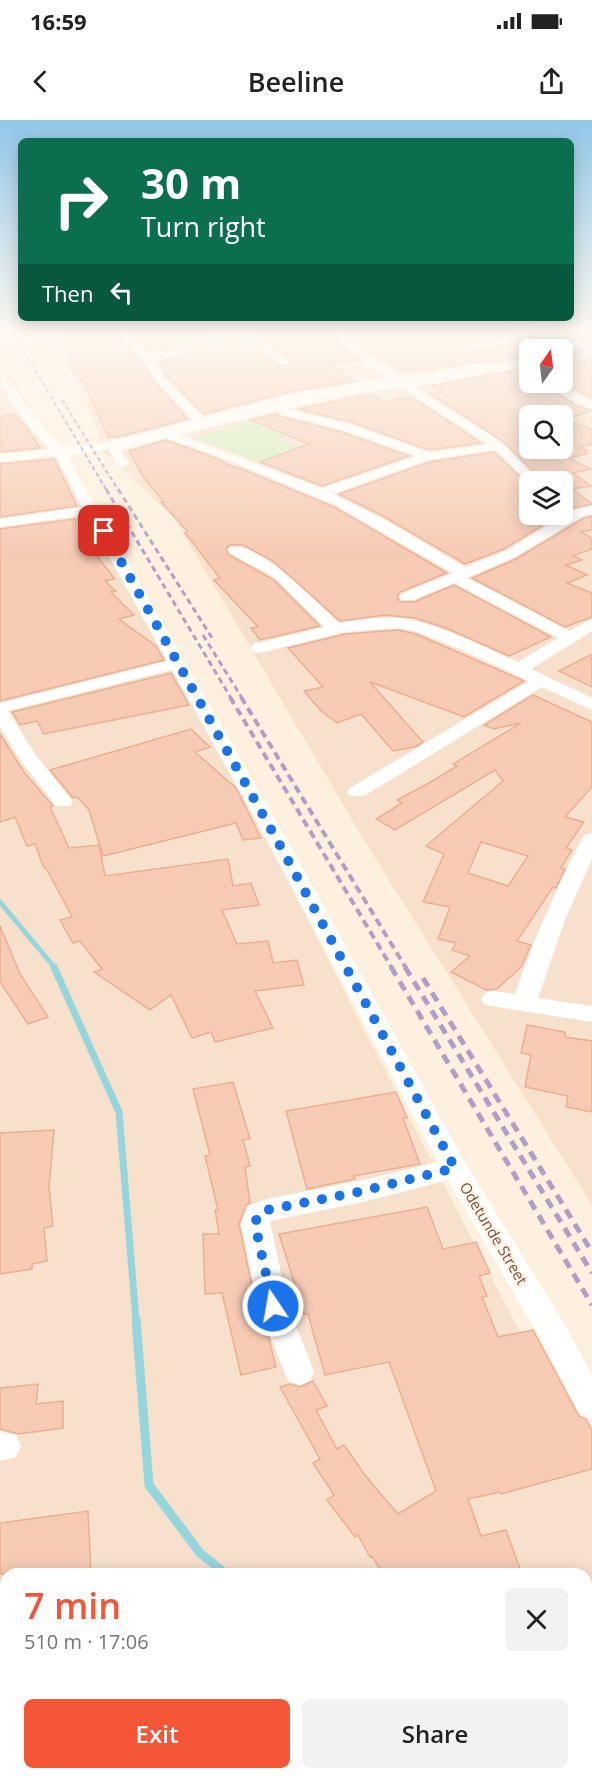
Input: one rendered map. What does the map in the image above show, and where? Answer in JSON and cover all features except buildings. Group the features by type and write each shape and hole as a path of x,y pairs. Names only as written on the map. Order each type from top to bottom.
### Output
{"street":[{"name":"Odetunde Street","path":"23,408 40,432 60,452 71,476 277,840 455,1168 554,1334 592,1405"},
{"path":"188,408 199,420"},
{"path":"0,456 99,448 245,408"},
{"path":"0,456 124,438 260,408"},
{"path":"123,464 114,450 116,448 268,408"},
{"path":"271,408 329,422 428,456 498,446"},
{"path":"440,408 498,446 524,471"},
{"path":"166,434 224,454 322,493 376,521 461,576 568,637"},
{"path":"322,493 428,456"},
{"path":"0,524 92,510"},
{"path":"407,597 510,554 585,512"},
{"path":"235,550 280,575 337,630"},
{"path":"259,648 337,630 381,623 415,627 519,669 592,705"},
{"path":"519,669 592,624"},
{"path":"63,802 27,756 0,710 177,664"},
{"path":"357,792 542,680"},
{"path":"524,1004 541,948 575,871 592,839"},
{"path":"492,999 592,1014"},
{"path":"299,1371 273,1306 255,1224 258,1214 267,1210 363,1191 455,1168"}],"shaded area":[{"path":"0,408 30,408 108,543 290,885 592,1473 592,1568 0,1568"},
{"path":"89,408 519,408 519,459 573,459 573,408 592,408 592,1205 365,842 174,518 105,453"}],"green space":[{"path":"270,413 320,426 276,439 298,447 260,462 195,438"}],"waterway":[{"path":"0,902 55,968"},
{"path":"54,967 119,1112 136,1320"},
{"path":"136,1319 149,1485 200,1553 219,1568"}],"railway":[{"path":"58,408 107,491"},
{"path":"67,408 119,491"},
{"path":"106,489 231,698"},
{"path":"118,489 214,641"},
{"path":"203,635 242,698"},
{"path":"230,697 392,968"},
{"path":"241,697 406,968"},
{"path":"391,967 592,1305"},
{"path":"405,967 592,1273"},
{"path":"423,978 592,1252"}],"route":[{"path":"104,531 277,840 455,1168 363,1191 267,1210 258,1214 255,1224 273,1306"}]}
